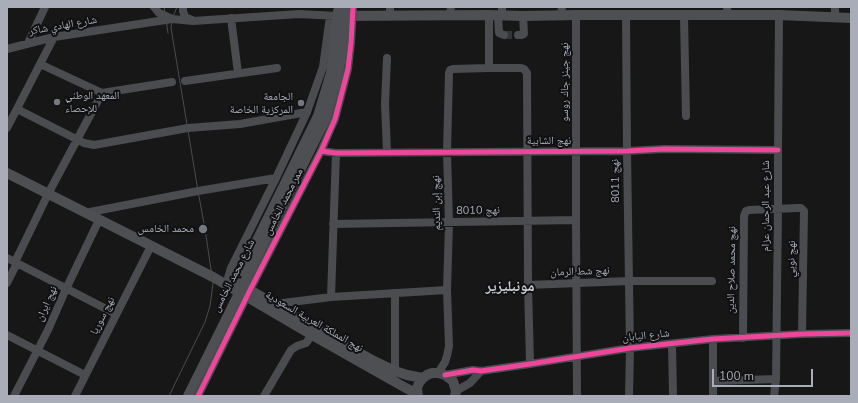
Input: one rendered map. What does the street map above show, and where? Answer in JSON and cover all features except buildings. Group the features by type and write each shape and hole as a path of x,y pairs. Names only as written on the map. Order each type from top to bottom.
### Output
{"main road":[{"path":"343,12 450,11 498,13 523,16 562,11 576,15 601,11 626,15 656,11 684,16 727,11 779,15 835,12 851,18"},
{"name":"شارع محمد الخامس","path":"188,396 239,289 326,118 338,74 343,45 343,12"},
{"name":"نهج المملكة العربية السعودية","path":"7,173 206,274 275,304 374,361 407,375 423,378"},
{"name":"شارع محمد الخامس","path":"181,396 239,289"},
{"name":"نهج المملكة العربية السعودية","path":"239,289 312,335 417,395"},
{"path":"423,378 432,373 441,374 453,381 455,394"},
{"name":"نهج المملكة العربية السعودية","path":"417,395 419,382 423,378"}],"street":[{"path":"28,43 45,7"},
{"path":"154,7 159,13 172,19"},
{"path":"184,7 183,11 186,16 193,20"},
{"name":"شارع الهادي شاكر","path":"7,49 54,37 172,19 193,20 343,12"},
{"name":"شارع محمد الخامس","path":"239,289 231,268 307,112 343,12"},
{"name":"ممر محمد الخامس","path":"198,396 239,289 321,151 335,119 348,69 351,43 343,12"},
{"path":"498,13 499,34 504,35"},
{"path":"498,13 489,68 521,68 527,73 527,221 530,364"},
{"name":"نهج جينز جاك روسو","path":"576,15 577,396"},
{"name":"نهج 8011","path":"626,15 630,348 629,396"},
{"name":"شارع عبد الرحمان عزام","path":"774,396 776,379 779,15"},
{"path":"518,35 524,34 523,16"},
{"path":"684,16 686,116"},
{"path":"231,18 238,73"},
{"path":"7,128 54,37"},
{"path":"387,58 385,98 387,152"},
{"path":"40,64 102,93 172,82"},
{"path":"185,81 277,68"},
{"name":"نهج إبن النديم","path":"441,374 449,346 446,290 448,223 446,152 449,73 450,70 453,69 489,68"},
{"path":"7,282 13,261 102,93"},
{"path":"17,109 77,140 94,145 188,128 240,124 307,112"},
{"name":"نهج الشابية","path":"321,151 446,152 627,151 664,149 778,150"},
{"path":"331,297 336,152"},
{"path":"85,213 198,191 276,178"},
{"name":"نهج نويي","path":"778,209 801,208 804,211 802,334"},
{"name":"نهج محمد صلاح الدين","path":"742,338 744,214 749,210 778,209"},
{"name":"نهج ايران","path":"14,396 48,330 99,220"},
{"name":"نهج 8010","path":"334,224 576,220"},
{"name":"نهج سوريا","path":"75,396 151,246"},
{"path":"13,261 116,314"},
{"name":"نهج شط الرمان","path":"528,285 629,281 712,281"},
{"path":"275,304 331,297 446,290"},
{"path":"395,293 395,370"},
{"name":"شارع اليابان","path":"441,374 473,370 481,371 630,348 713,339 851,333"},
{"path":"264,396 291,350 296,346 306,343 312,335"},
{"path":"7,336 85,376"},
{"path":"713,339 713,396"},
{"path":"672,344 673,396"},
{"path":"455,394 481,371"},
{"path":"714,381 776,379"}],"tunnel":[{"path":"504,35 518,35"}],"tram line":[{"path":"164,7 168,33"},
{"path":"169,396 205,322 210,306 213,283 171,28 172,19 177,7"}],"cycle path":[{"path":"198,396 321,151 335,119 348,69 353,7"},
{"path":"321,151 336,153 627,151 664,149 778,150"},
{"path":"445,375 473,370 481,371 530,364 630,348 713,339 851,333"}],"place":[{"name":"المعهد الوطني للإحصاء","path":"57,102"},
{"name":"الجامعة المركزية الخاصة","path":"301,103"},
{"name":"محمد الخامس","path":"203,229"}],"district":[{"name":"مونبليزير","path":"510,287"}]}
